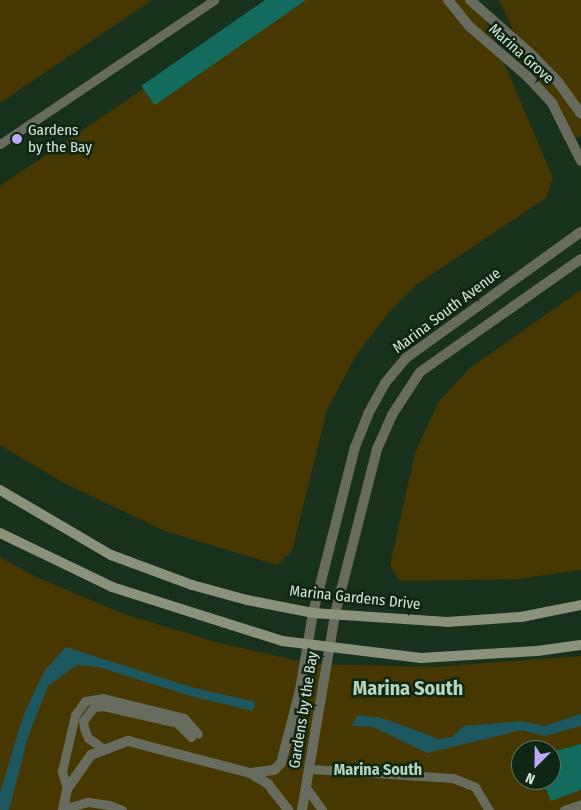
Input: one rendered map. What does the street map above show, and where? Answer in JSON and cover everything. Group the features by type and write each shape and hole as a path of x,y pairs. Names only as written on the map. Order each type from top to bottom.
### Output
{"main road":[{"name":"Marina Gardens Drive","path":"0,490 111,555 192,585 313,613 447,622 521,617 581,605"},
{"path":"0,533 60,565 136,596 257,634 306,645 421,658 538,651 581,645"}],"street":[{"name":"Marina Grove","path":"448,0 470,27 527,76 552,102 581,161"},
{"name":"Marina Grove","path":"470,0 531,54 558,82 581,114"},
{"name":"Marina South Avenue","path":"313,613 354,447 368,414 386,383 406,358 581,232"},
{"path":"335,614 377,449 392,415 420,372 581,259"},
{"name":"Gardens by the Bay","path":"250,773 274,770 281,763 300,690 306,645 313,613"},
{"name":"Gardens by the Bay","path":"302,810 335,614"},
{"name":"Gardens by the Bay","path":"63,810 67,788 91,755 102,748 128,741 250,773 268,784 288,810"}],"lane":[{"path":"0,144 214,0"},
{"path":"67,788 62,771 74,715 85,701 103,698 184,718 195,735 177,723 103,706 94,706 83,721 84,728 88,738 102,748"},
{"path":"310,769 453,778 475,787 489,810"},
{"path":"307,789 322,810"},
{"path":"63,810 88,802 122,810"},
{"path":"564,810 581,804"}],"shaded area":[{"path":"0,0 152,0 0,103"},
{"path":"275,0 477,0 553,178 546,198 416,285 389,312 355,357 327,410 292,551 277,565 165,531 64,483 0,445 0,186"},
{"path":"499,0 581,0 581,136 565,142"},
{"path":"581,290 581,570 518,579 400,581 390,565 415,453 439,401 470,368"},
{"path":"0,557 36,577 124,614 216,642 312,664 435,667 581,656 581,810 0,810"}],"water":[{"path":"66,647 191,687 255,702 253,711 194,697 98,667 77,665 48,686 28,737 9,810 0,810 0,793 23,716 45,670"},
{"path":"581,714 581,726 545,736 522,730 427,753 373,727 352,726 357,715 382,718 439,739 452,737 464,726 521,721 544,726"}],"building":[{"path":"265,0 306,0 155,105 141,86"},
{"path":"581,744 581,790 551,801 546,790 561,790 561,749"}],"place":[{"name":"Gardens by the Bay","path":"17,139"}],"district":[{"name":"Marina South","path":"408,688"},
{"name":"Marina South","path":"378,770"}]}
